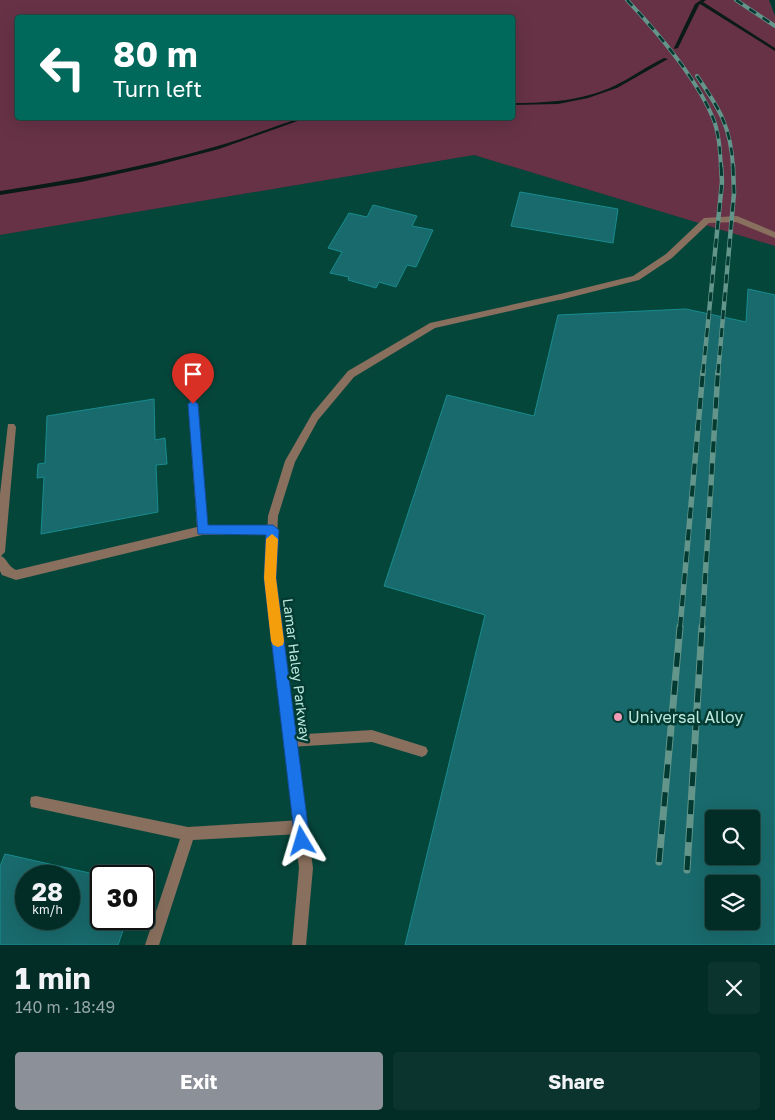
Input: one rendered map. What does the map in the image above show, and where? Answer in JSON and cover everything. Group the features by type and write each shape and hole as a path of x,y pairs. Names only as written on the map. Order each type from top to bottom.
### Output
{"street":[{"name":"Lamar Haley Parkway","path":"299,945 306,868 270,578 273,516 290,461 315,417 351,374 433,325 636,278 669,256 707,220 737,219 775,235"},
{"path":"193,404 202,530"},
{"path":"0,552 11,427"},
{"path":"0,561 6,571 16,575 202,530 273,530"},
{"path":"290,741 372,736 422,751"},
{"path":"36,802 188,834 301,827"},
{"path":"152,945 188,834"}],"shaded area":[{"path":"0,0 769,0 775,16 775,246 474,155 0,235"},
{"path":"474,155 775,246 775,945 0,945 0,235"}],"building":[{"path":"520,192 618,209 613,243 511,226"},
{"path":"373,205 417,216 412,226 433,230 416,267 407,265 396,287 379,282 376,288 348,280 349,277 330,273 342,252 328,248 349,213 367,217"},
{"name":"Universal Alloy","path":"748,289 775,295 775,945 405,945 485,615 384,586 447,395 534,416 558,315 686,309 746,322"},
{"path":"154,399 155,440 165,438 167,464 156,465 158,512 41,534 44,477 37,478 38,464 45,463 47,416"},
{"path":"5,854 54,865 15,865 15,930 80,930 80,871 90,873 90,930 123,930 118,945 0,945 0,866"}],"waterway":[{"path":"676,48 697,4 704,0"},
{"path":"702,3 775,50"},
{"path":"515,104 543,104 601,93 666,59"},
{"path":"0,193 81,180 154,164 217,148 298,120"}],"railway":[{"path":"627,0 675,56 706,102 717,130 721,167"},
{"path":"736,0 775,26"},
{"path":"697,76 718,108 727,129 733,167"},
{"path":"703,373 722,182 721,165"},
{"path":"718,373 734,193 733,165"},
{"path":"680,628 703,371"},
{"path":"702,628 718,371"},
{"path":"659,862 680,627"},
{"path":"687,870 702,627"}],"slow traffic":[{"path":"272,539 270,578 278,641"}],"place":[{"name":"Universal Alloy","path":"618,717"}],"route":[{"path":"193,404 202,530 273,530 270,578 302,841"}]}
